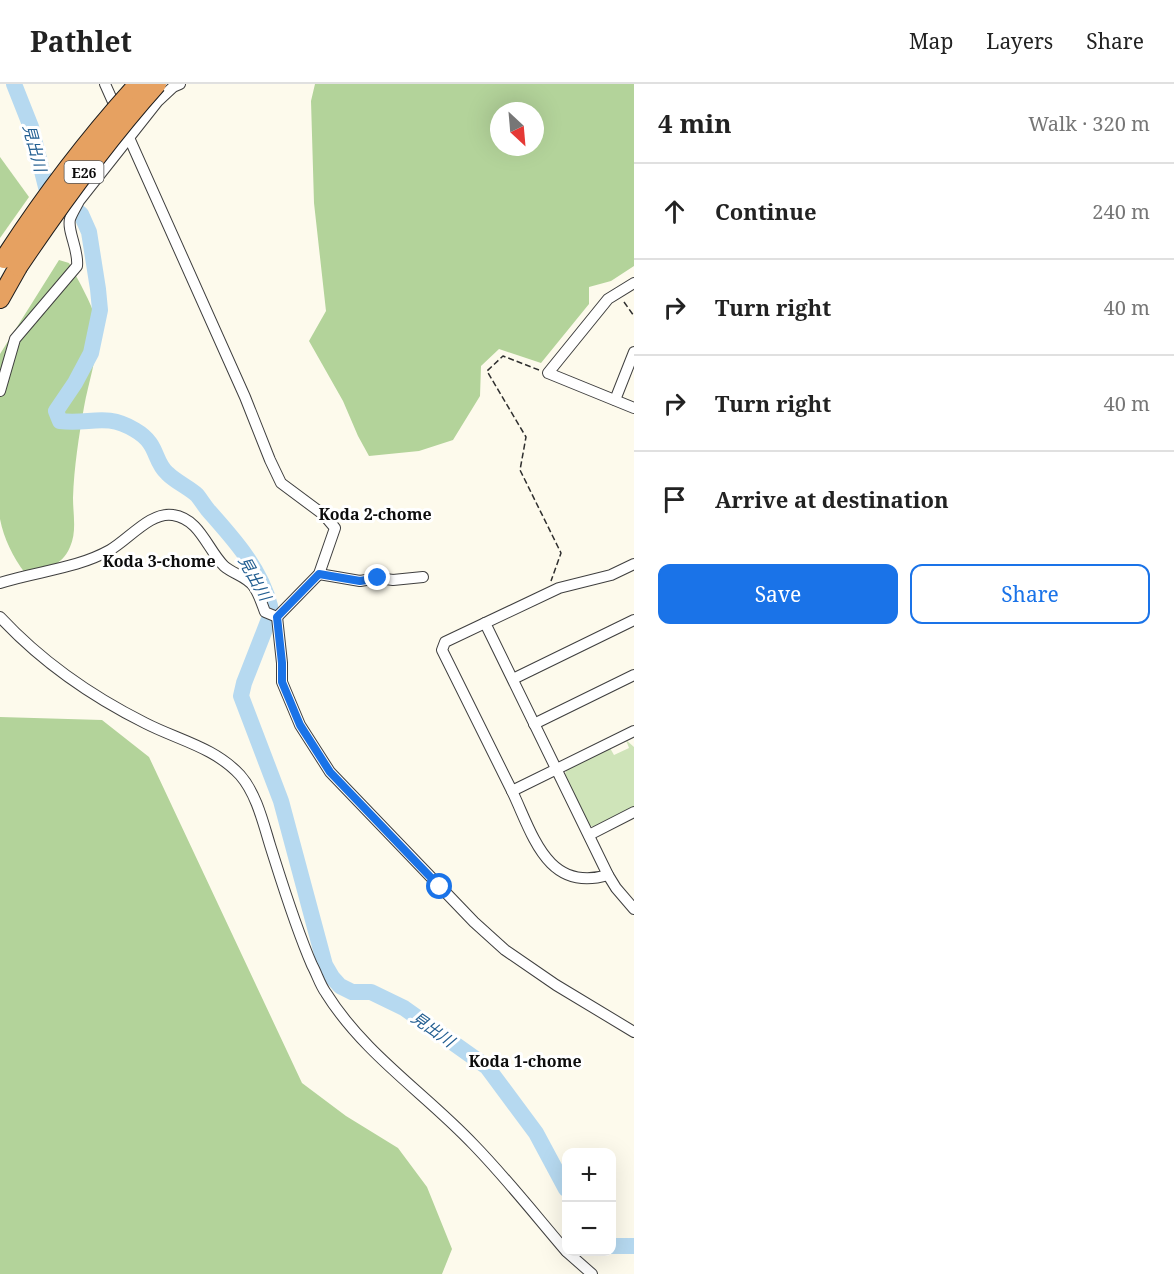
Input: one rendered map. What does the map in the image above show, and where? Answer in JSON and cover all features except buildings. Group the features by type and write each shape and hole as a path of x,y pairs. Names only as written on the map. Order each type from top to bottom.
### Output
{"highway":[{"name":"E26","path":"0,298 7,264 31,218 69,165 138,84"},
{"name":"E26","path":"7,264 133,111 158,84"}],"street":[{"path":"105,84 245,397 277,475 288,490 324,514 335,528 319,574 277,617"},
{"path":"0,391 15,339 77,266 78,257 70,219 79,201 158,101 173,87 180,84"},
{"path":"634,283 608,299 548,373 634,408"},
{"path":"615,400 634,352"},
{"path":"0,583 83,563 112,549 155,518 172,515 188,521 206,538 224,565 253,585 265,612 277,617"},
{"path":"608,875 598,878 573,879 546,861 442,650 445,642 547,593 611,575 634,564"},
{"path":"319,574 360,581 378,578 393,580 423,577"},
{"path":"0,617 21,640 57,669 106,703 148,725 200,746 218,756 241,776 254,799 301,940 324,991 383,1061 474,1145 562,1245"},
{"path":"277,617 282,682 300,725 330,772 504,950 556,985 634,1032"},
{"path":"513,679 634,620"},
{"path":"485,623 608,875 634,909"},
{"path":"534,724 634,675"},
{"path":"512,791 634,731"},
{"path":"588,835 634,812"},
{"path":"572,1256 592,1274"}],"path":[{"path":"618,293 634,316"},
{"path":"547,593 561,553 520,470 526,437 488,371 503,356 548,373"}],"green space":[{"path":"315,84 634,84 634,266 611,281 589,287 589,304 541,363 499,349 481,366 480,396 453,440 419,451 369,456 343,401 309,341 326,311 314,203 311,101"},
{"path":"0,157 29,197 0,238"},
{"path":"59,260 69,263 90,303 96,319 97,346 77,452 72,541 66,554 57,563 25,573 10,548 0,519 0,354"},
{"path":"0,717 102,720 149,757 302,1083 346,1116 398,1148 427,1187 452,1249 442,1274 0,1274"},
{"path":"626,740 634,747 634,807 594,827 590,826 565,774 567,769 610,748 614,755 629,748"}],"waterway":[{"name":"見出川","path":"14,84 31,127 46,187 81,214 89,232 98,289 100,310 91,353 75,383 56,411 60,421 106,420 124,425 143,435 152,446 163,468 197,495 245,555 260,579 266,592 270,614 241,696 281,801 325,965 340,986 352,992 371,992 404,1008 487,1067 536,1133 562,1182"},
{"name":"見出川","path":"616,1246 634,1246"}],"district":[{"name":"Koda 2-chome","path":"375,514"},
{"name":"Koda 3-chome","path":"159,561"},
{"name":"Koda 1-chome","path":"525,1061"}],"route":[{"path":"378,578 360,581 319,574 277,617 282,682 300,725 330,772 440,887"}]}
